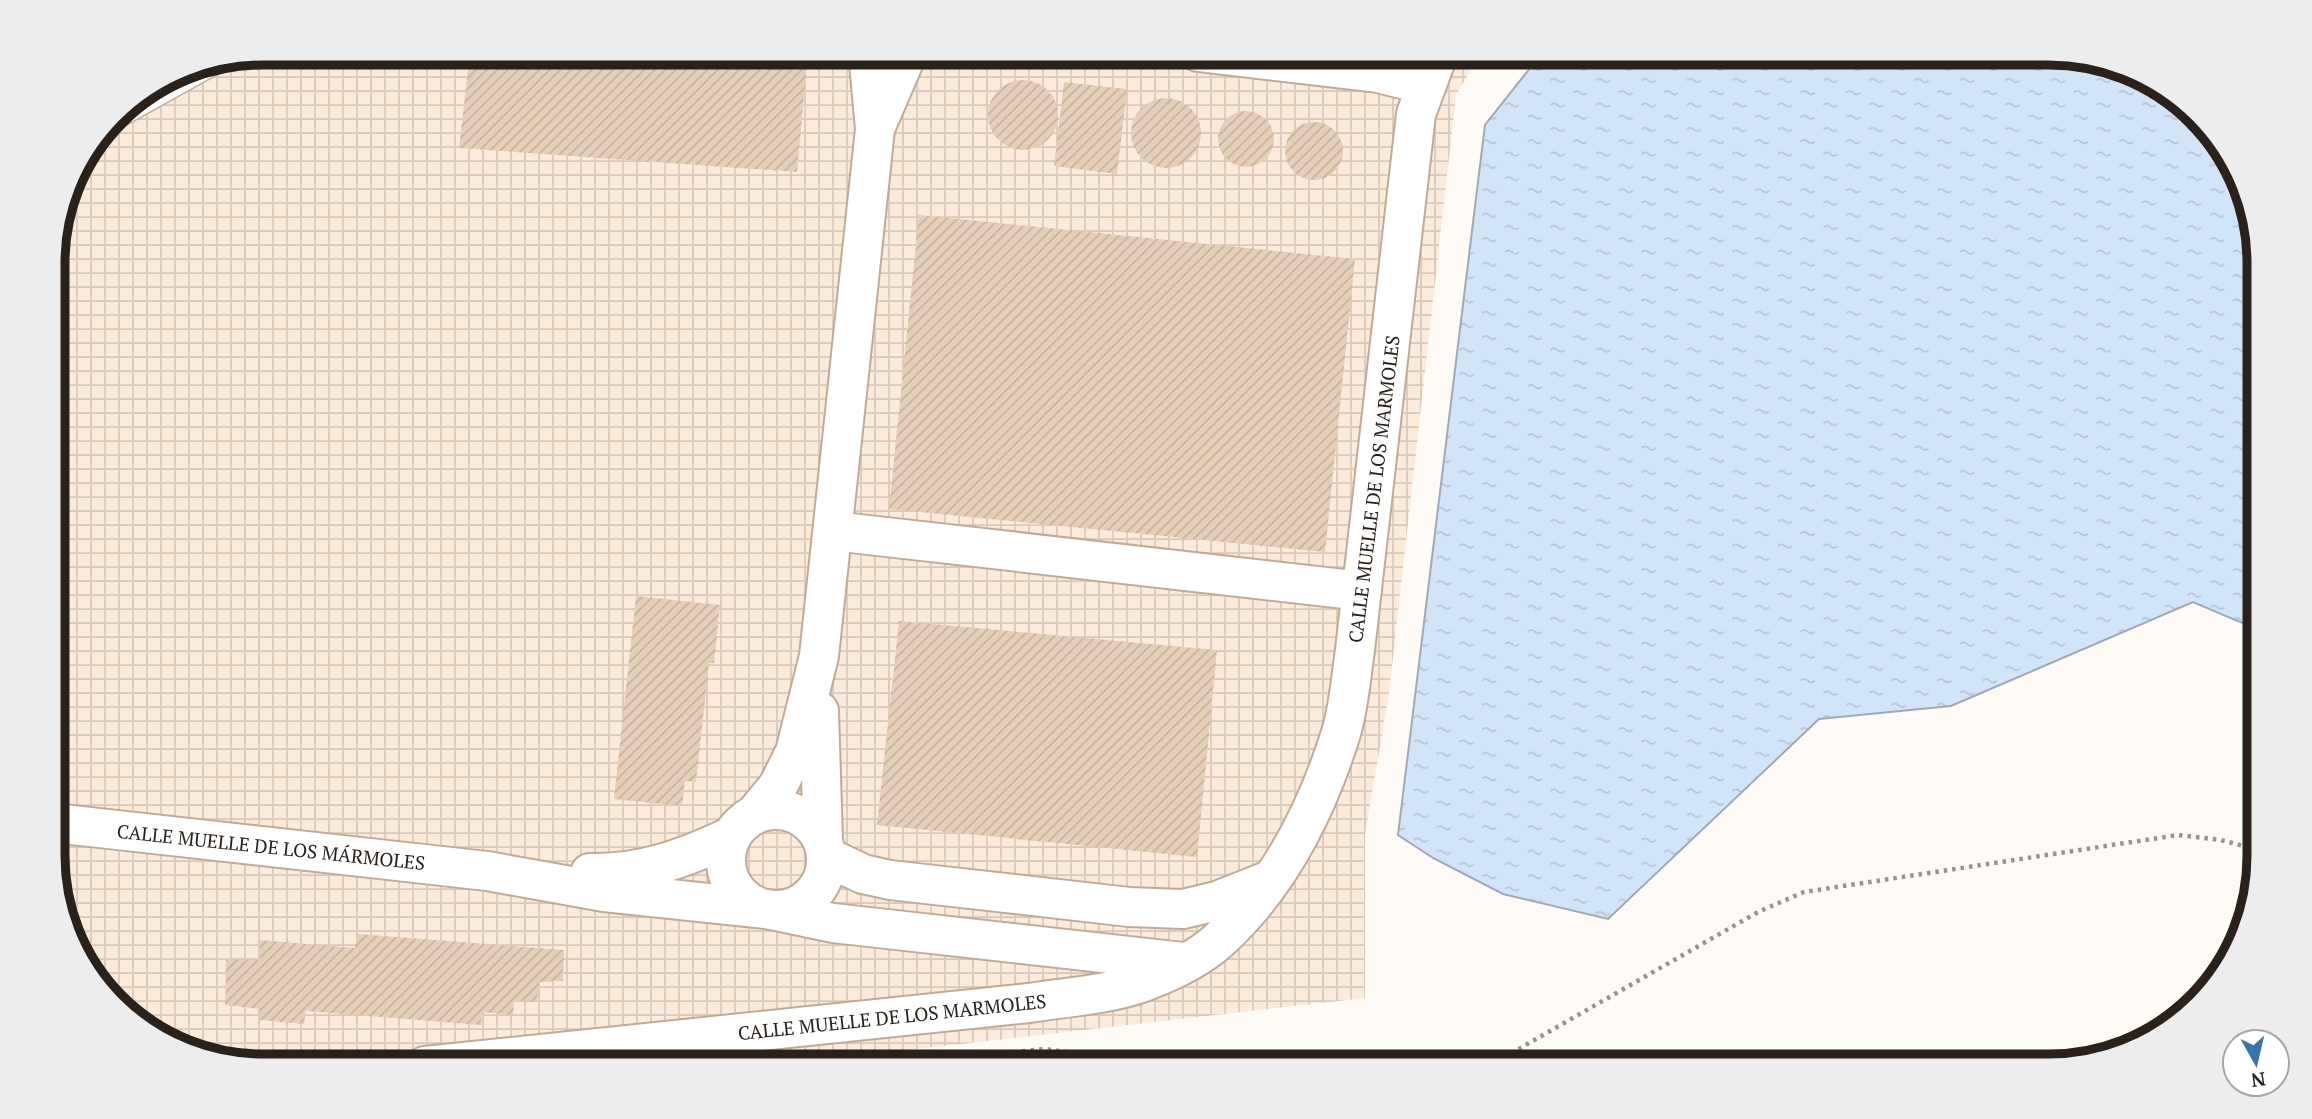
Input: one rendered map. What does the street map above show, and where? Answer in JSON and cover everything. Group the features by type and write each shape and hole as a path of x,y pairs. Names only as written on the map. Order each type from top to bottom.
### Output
{"street":[{"path":"766,909 781,910 796,906 809,898 819,887 825,873 820,782 819,656 875,129 869,65"},
{"path":"875,129 902,65"},
{"name":"CALLE MUELLE DE LOS MARMOLES","path":"540,1054 1029,1003 1142,983 1186,962 1216,943 1272,879 1311,812 1342,732 1362,591 1416,114 1432,69 1378,73 1309,65"},
{"path":"833,531 1362,591"},
{"name":"CALLE MUELLE DE LOS MÁRMOLES","path":"487,871 600,873 640,870 688,856 744,825 778,786 795,752 819,656"},
{"path":"1186,962 833,923 766,909 739,894 731,882 727,851 744,825 771,810 787,811 808,822 825,849 863,874 890,880 1142,907 1184,909 1217,901 1272,879"},
{"name":"CALLE MUELLE DE LOS MÁRMOLES","path":"65,824 487,871 604,892 766,909"}],"path":[{"path":"1510,1054 1758,912 1804,892 2178,835 2221,839 2247,847"},
{"path":"998,1054 1044,1049 1085,1054"}],"shaded area":[{"path":"250,65 1474,65 1456,95 1389,693 1365,835 1365,998 873,1054 263,1054 237,1053 199,1044 164,1028 123,996 91,955 71,908 66,882 65,250 71,211 98,153 123,123 164,91 211,71"}],"water":[{"path":"1532,65 2062,65 2101,71 2148,91 2189,123 2221,164 2241,211 2246,237 2247,626 2193,602 1951,706 1819,719 1608,919 1503,894 1433,858 1398,835 1485,125"}],"building":[{"path":"469,65 807,65 797,172 459,148"},
{"path":"1023,80 1048,90 1058,115 1048,140 1023,150 998,140 988,115 998,90"},
{"path":"1064,82 1127,89 1117,174 1054,166"},
{"path":"1166,98 1191,108 1201,133 1191,158 1166,168 1141,158 1131,133 1141,108"},
{"path":"1240,111 1252,111 1266,119 1274,133 1272,150 1266,159 1252,167 1240,167 1223,155 1218,145 1218,133 1230,116"},
{"path":"1308,122 1320,122 1335,130 1343,145 1343,157 1335,172 1320,180 1308,180 1293,172 1285,157 1285,145 1293,130"},
{"path":"919,215 1355,259 1325,552 889,509"},
{"path":"636,596 720,605 714,663 709,663 696,782 685,781 682,806 614,799"},
{"path":"899,621 1217,650 1197,857 877,825"},
{"path":"357,934 564,950 563,981 539,982 537,1002 514,1000 513,1015 482,1012 481,1025 306,1011 304,1024 259,1020 260,1009 225,1005 226,960 260,960 260,940 355,948"}]}
